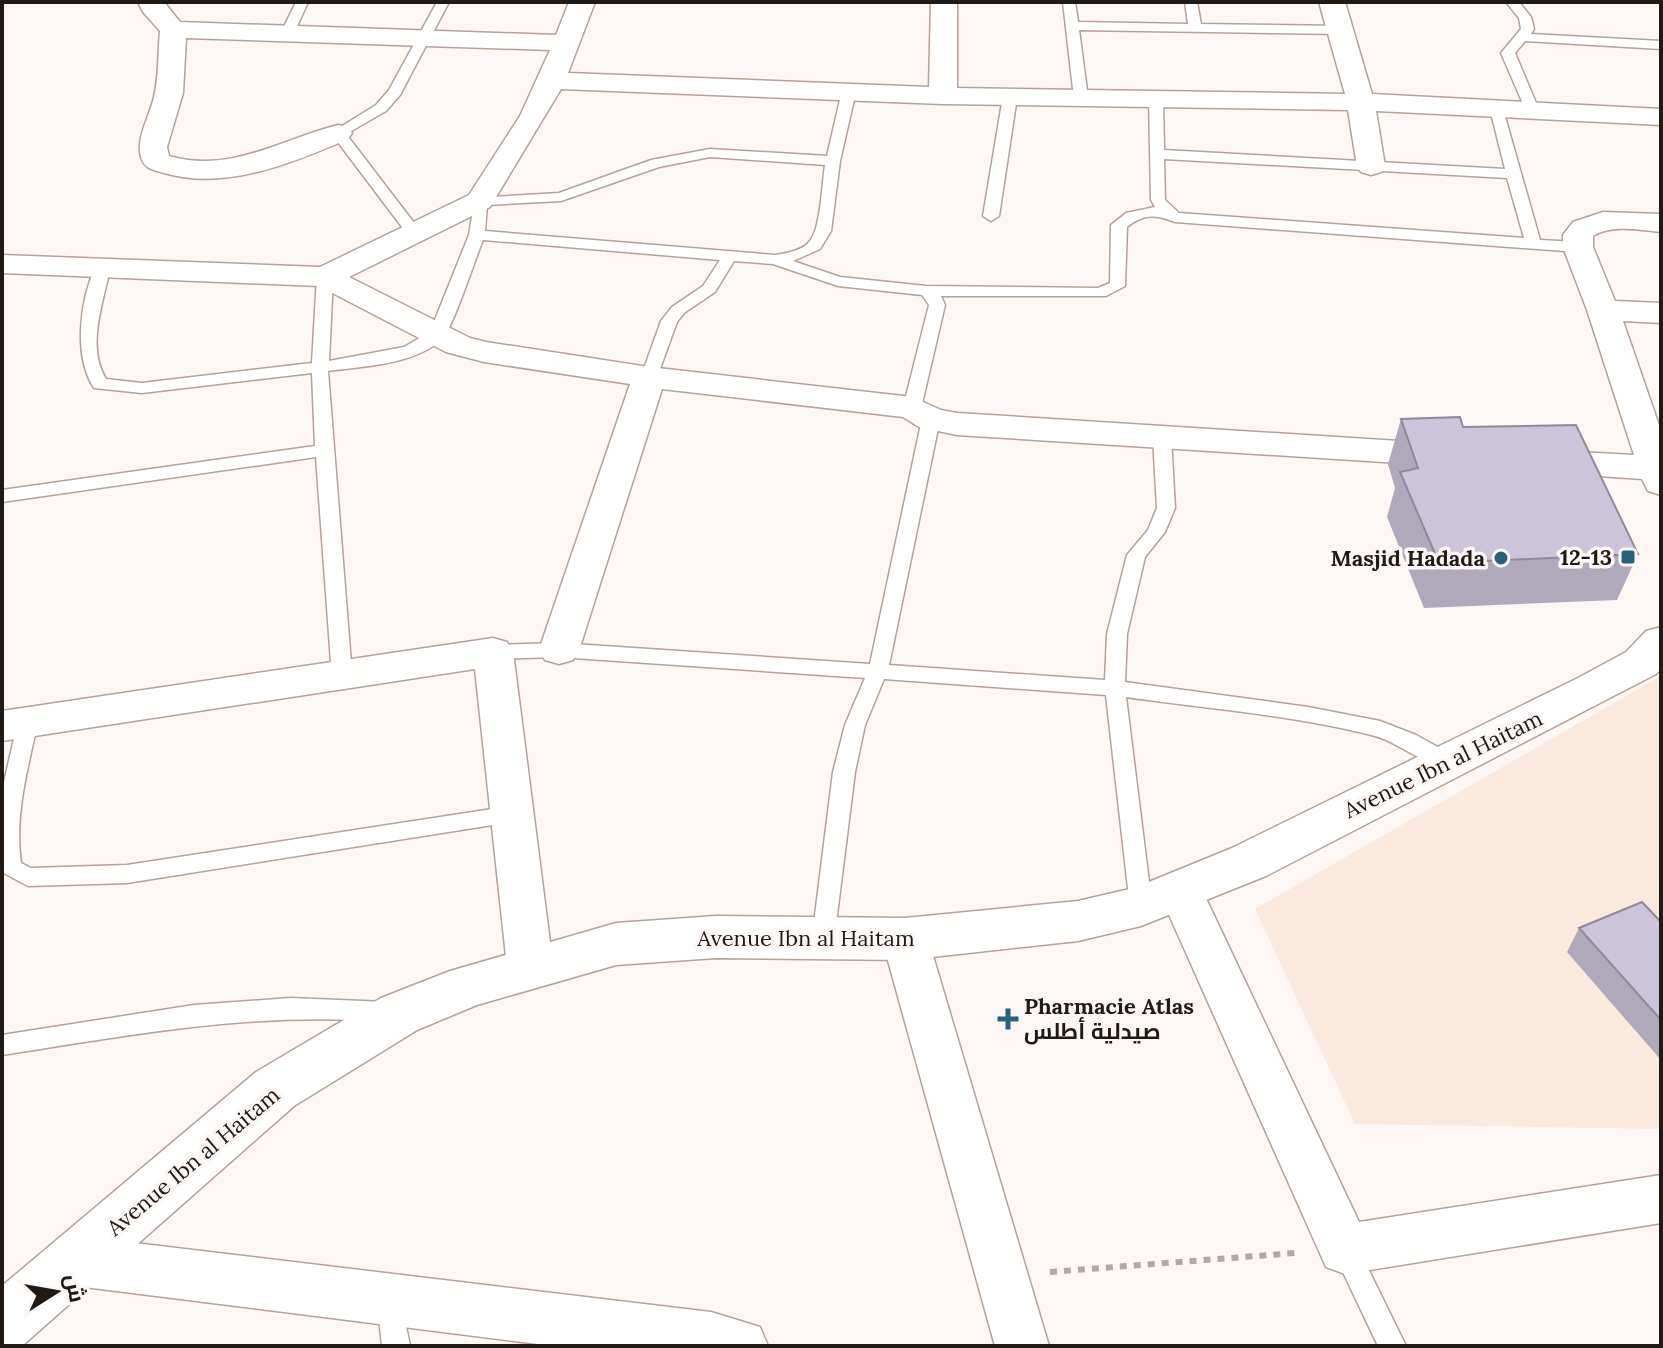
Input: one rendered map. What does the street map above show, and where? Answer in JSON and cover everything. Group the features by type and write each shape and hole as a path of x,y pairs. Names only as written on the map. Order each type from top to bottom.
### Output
{"street":[{"path":"151,2 173,30 422,41 565,43"},
{"path":"325,277 480,201 519,142 552,81 582,2"},
{"path":"943,96 944,2"},
{"path":"1332,2 1343,30 1361,102 1371,166"},
{"path":"173,30 169,93 153,147 156,161 196,168 260,163 338,133"},
{"path":"552,81 943,96 1361,102 1661,117"},
{"path":"2,264 325,277 437,335 484,352 921,413 988,428 1495,458 1657,475 1603,310 1578,247 1578,235 1586,224 1601,221 1661,223"},
{"path":"1603,310 1661,313"},
{"path":"559,650 649,377"},
{"name":"Avenue Ibn al Haitam","path":"2,1324 275,1089 399,1014 468,986 530,966 616,944 716,937 905,939 1078,921 1160,898 1249,862 1445,761 1594,689 1641,663 1661,642"},
{"path":"15,724 493,652 530,966"},
{"path":"1160,898 1345,1249 1661,1199"},
{"path":"905,939 1022,1346"},
{"path":"76,1261 393,1323 711,1339 741,1346"}],"lane":[{"path":"287,35 302,2"},
{"path":"413,232 338,133 381,108 395,92 443,2"},
{"path":"1069,2 1081,98"},
{"path":"1191,2 1195,27"},
{"path":"1512,2 1525,17 1528,29 1508,53 1532,110"},
{"path":"1073,26 1343,30"},
{"path":"1521,37 1661,45"},
{"path":"775,260 798,255 815,246 823,231 833,161 849,91"},
{"path":"991,216 1010,97"},
{"path":"1156,99 1158,200 1164,210"},
{"path":"1497,109 1533,243"},
{"path":"102,269 89,359 93,376 100,384 142,388 320,368 390,357 410,351 437,335 477,235 480,201 561,197 656,163 710,153 833,161"},
{"path":"1157,154 1513,174"},
{"path":"477,235 775,260 838,281 926,291 1080,294 1112,290 1117,286 1119,225 1131,216 1164,210 1191,220 1578,247"},
{"path":"649,377 669,321 678,310 709,289 730,256"},
{"path":"325,277 320,368 342,676"},
{"path":"823,939 844,772 855,725 878,671 921,413 937,305 933,296 926,291"},
{"path":"1160,898 1115,688 1117,634 1125,591 1136,555 1156,532 1166,508 1162,437"},
{"path":"2,496 324,450"},
{"path":"493,652 559,650 1115,688 1348,722 1409,740 1445,761"},
{"path":"15,724 6,846 11,868 28,877 127,874 511,814"},
{"path":"2,1045 197,1016 307,1006 399,1014"},
{"path":"1345,1249 1392,1346"}],"path":[{"path":"1001,1275 1345,1249"}],"shaded area":[{"path":"1661,676 1661,1129 1355,1124 1255,909"}],"building":[{"path":"1460,417 1463,427 1576,425 1638,554 1439,563 1400,472 1418,468 1401,419"},
{"path":"1642,902 1661,922 1661,1020 1579,928"}],"place":[{"name":"12-13","path":"1628,557"},
{"name":"Masjid Hadada","path":"1501,558"},
{"name":"Pharmacie Atlas صيدلية أطلس","path":"1008,1019"}]}
